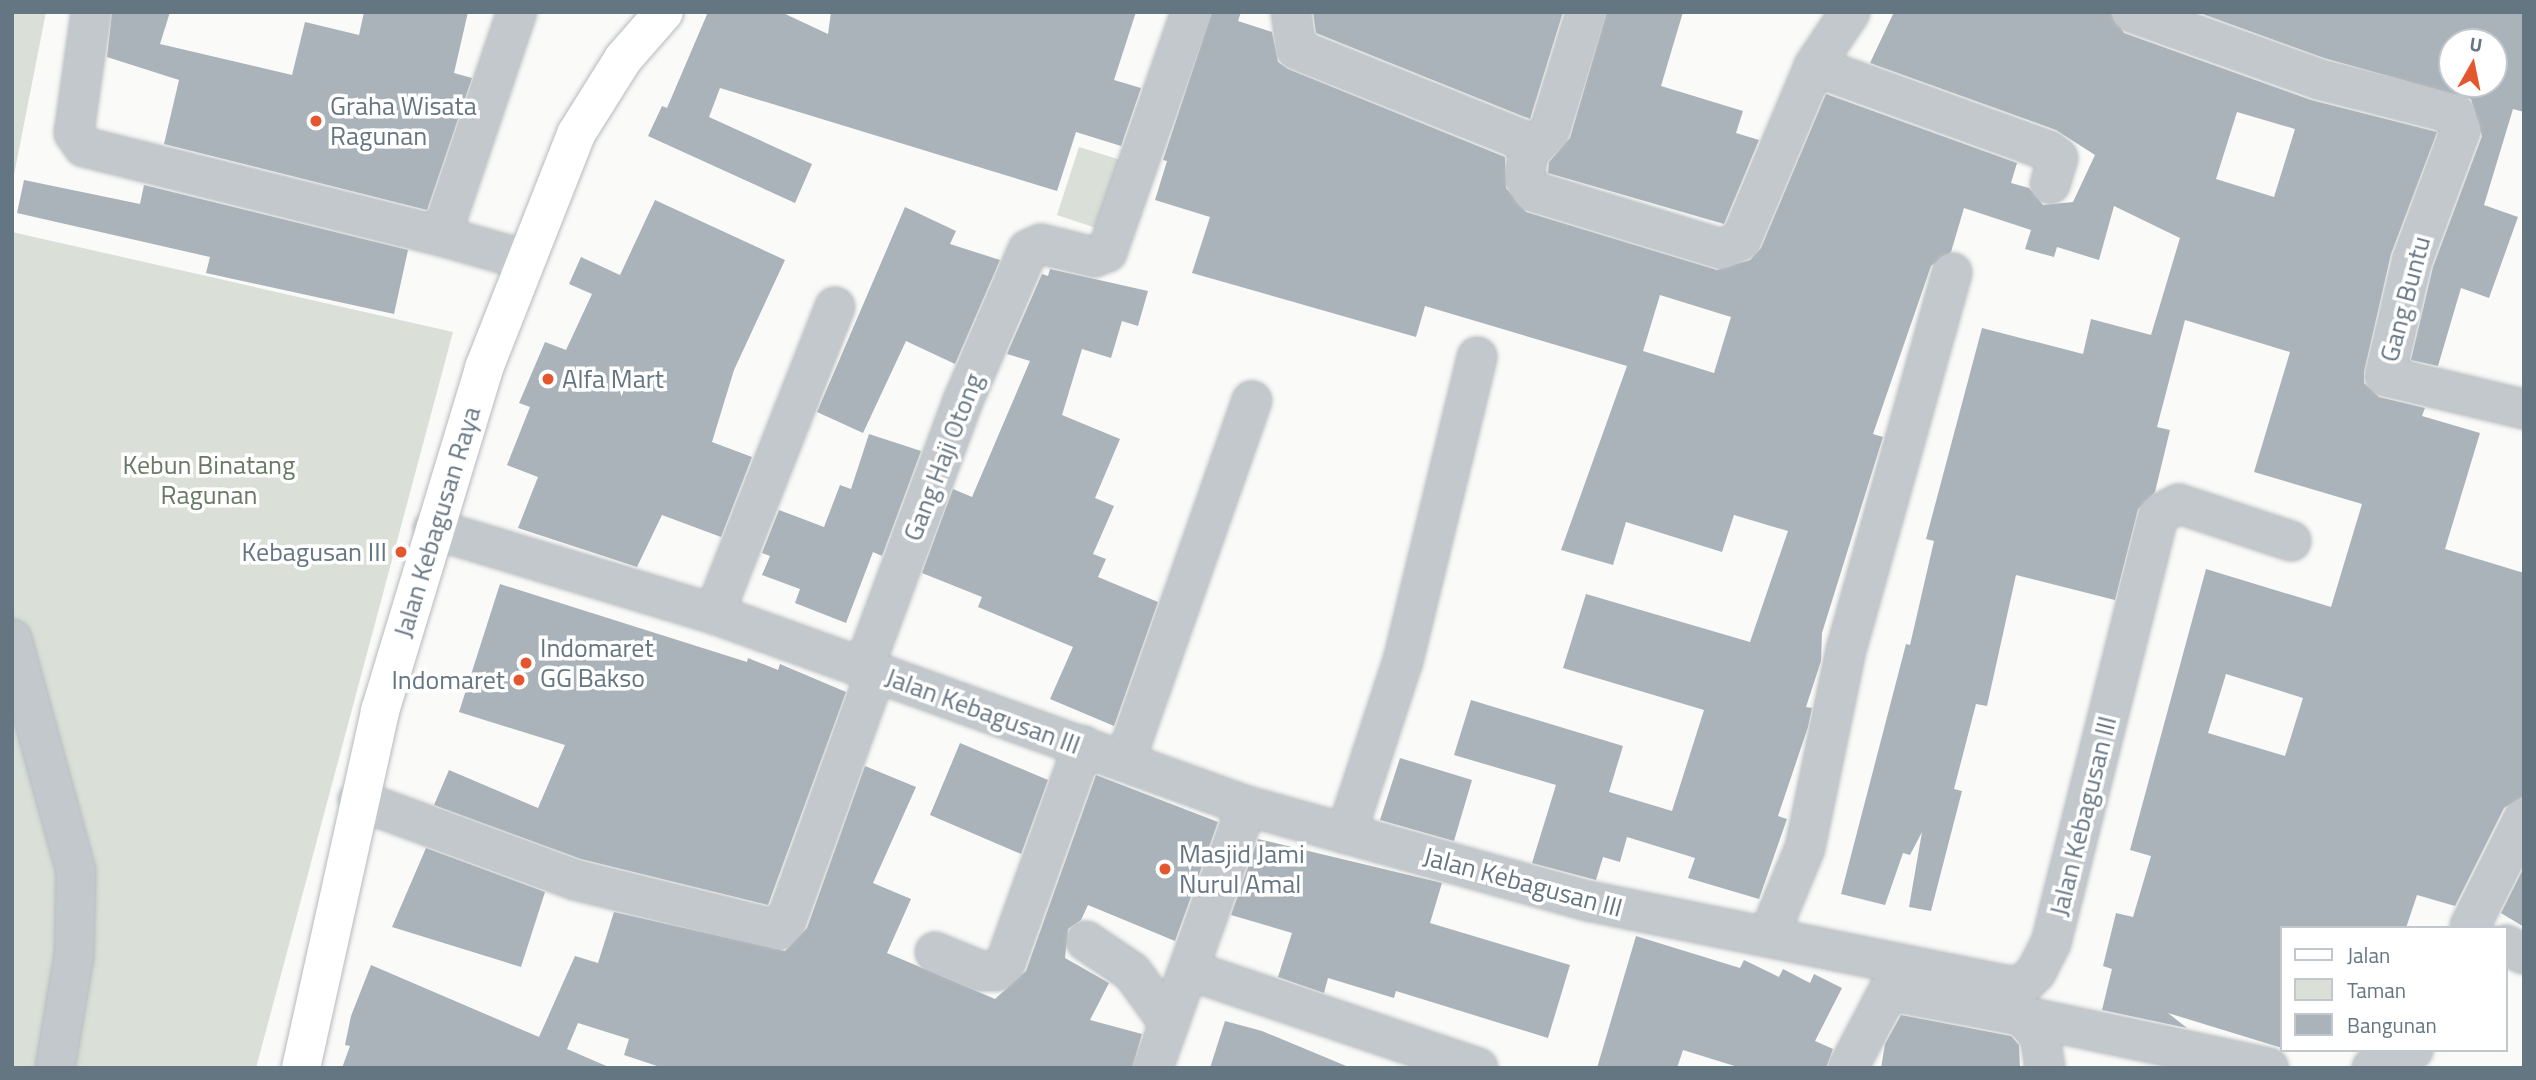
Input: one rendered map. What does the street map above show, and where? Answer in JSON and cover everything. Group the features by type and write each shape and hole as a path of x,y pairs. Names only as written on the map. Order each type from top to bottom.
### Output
{"main road":[{"name":"Jalan Kebagusan Raya","path":"301,1068 358,800 433,528 484,368 526,260 597,96 664,12"}],"street":[{"path":"91,12 74,133 84,147 442,236 526,260"},
{"path":"442,236 517,12"},
{"name":"Gang Haji Otong","path":"358,800 575,880 778,930 786,921 962,403 1028,250 1041,244 1094,257 1107,252 1191,12"},
{"path":"1291,12 1296,50 1535,145"},
{"path":"1586,12 1549,132 1535,145 1524,166 1532,191 1728,249 1741,240 1814,66 1850,12"},
{"name":"Gang Buntu","path":"2131,12 2318,79 2458,122 2412,261 2385,376 2524,409"},
{"path":"1814,66 2049,151 2058,158 2050,184"},
{"path":"1768,937 1805,848 1846,650 1952,273"},
{"path":"714,614 835,307"},
{"path":"1346,834 1406,649 1478,357"},
{"path":"1125,761 1252,401"},
{"name":"Jalan Kebagusan III","path":"433,528 714,614 1247,806 1588,901 1972,979 2024,984 2051,943 2159,514 2179,504 2291,541"},
{"path":"12,639 76,871 74,956 55,1068"},
{"path":"935,952 981,971 996,971 1005,964 1083,746"},
{"path":"1153,1068 1247,806"},
{"path":"2470,926 2524,818"},
{"path":"1588,901 1608,918 1634,926 1889,990 2269,1068"},
{"path":"1086,941 1132,972 1169,1023"},
{"path":"2508,946 2524,954"},
{"path":"1189,970 1478,1068"},
{"path":"1848,1068 1889,990"},
{"path":"2023,1016 2040,1036 2045,1068"},
{"path":"2372,1068 2408,1052"}],"green space":[{"path":"12,12 46,12 12,185"},
{"path":"1079,147 1124,161 1102,230 1057,215"},
{"name":"Kebun Binatang Ragunan","path":"12,232 453,332 256,1068 12,1068"}],"building":[{"name":"Graha Wisata Ragunan","path":"112,12 170,12 160,44 292,75 305,22 359,35 364,12 468,12 454,73 472,78 427,210 164,144 179,80 107,57"},
{"path":"708,12 781,12 828,34 831,12 1136,12 1114,80 1141,88 1121,146 1076,132 1057,191 720,88 709,117 812,164 795,203 648,136 662,106 667,108"},
{"path":"1212,12 1241,12 1238,21 1272,32 1278,62 1288,69 1505,157 1506,188 1526,212 1717,270 1750,260 1761,248 1826,94 2017,163 2011,183 2029,188 2043,205 2073,202 2095,155 2056,130 1870,63 1894,12 2110,12 2124,33 2311,100 2437,132 2391,254 2364,372 2364,383 2379,397 2425,408 2422,416 2480,433 2445,549 2524,573 2524,796 2504,808 2455,906 2417,895 2407,926 2280,926 2280,1047 2168,1013 2187,1028 2102,1010 2112,969 2103,966 2116,913 2133,917 2151,856 2130,850 2206,569 2331,607 2362,504 2254,472 2290,352 2185,320 2157,427 2170,430 2155,492 2138,509 2115,600 2016,575 1987,706 1976,704 1954,789 1962,791 1931,911 1909,907 1922,832 1910,855 1903,853 1885,905 1841,894 1906,644 1910,645 1934,541 1926,539 1982,328 2083,354 2091,319 2151,335 2180,238 2114,206 2099,260 2057,247 2054,257 2025,249 2031,230 1964,208 1951,252 1931,266 1873,434 1883,437 1822,633 1821,661 1806,707 1812,708 1808,727 1778,816 1787,819 1759,899 1688,878 1695,858 1627,837 1620,862 1603,857 1596,880 1532,863 1556,785 1454,755 1471,700 1623,746 1609,792 1672,811 1704,710 1563,668 1586,594 1750,642 1788,531 1734,515 1722,552 1626,522 1613,565 1561,550 1627,366 1425,306 1416,337 1192,273 1210,217 1155,200 1167,161 1163,160","holes":["2237,112 2295,129 2274,197 2216,179","1660,295 1731,317 1714,373 1643,351","2226,674 2303,698 2285,756 2208,733"]},
{"path":"1313,12 1563,12 1530,119 1316,33"},
{"path":"1607,12 1683,12 1661,86 1743,111 1736,133 1759,140 1724,224 1548,173 1549,162 1570,138"},
{"path":"2197,12 2524,12 2524,112 2513,109 2484,205 2518,217 2489,298 2461,288 2438,366 2411,360 2433,267 2482,136 2471,99 2467,98 2508,98 2508,28 2438,28 2438,90 2324,58"},
{"path":"24,180 140,204 144,185 408,250 394,314 206,273 210,257 17,213"},
{"path":"655,200 785,260 734,370 712,442 752,457 721,537 662,515 637,567 518,528 538,477 507,465 530,407 519,403 545,342 566,350 592,294 569,284 581,257 620,275"},
{"path":"905,207 956,231 950,244 1000,260 955,364 906,341 863,433 817,412"},
{"path":"1050,269 1148,291 1138,326 1122,321 1111,358 1082,349 1062,415 1120,439 1095,498 1114,506 1093,554 1106,559 1098,577 1158,602 1114,726 1050,699 1073,647 978,607 982,597 922,573 953,489 972,497 1030,361 1007,354 1042,274 1048,276"},
{"path":"869,434 921,451 882,556 873,552 846,623 795,603 800,589 762,575 770,556 762,553 779,510 824,527 840,485 851,489"},
{"path":"500,584 747,662 748,658 778,670 780,664 846,692 768,905 581,859 434,805 449,770 538,808 565,745 459,712"},
{"path":"960,743 1048,780 1021,854 930,815"},
{"path":"1400,758 1472,780 1454,841 1380,820"},
{"path":"865,766 916,787 873,883 911,899 887,953 995,999 1026,971 1096,775 1218,822 1175,941 1088,905 1081,920 1068,929 1065,958 1109,983 1090,1020 1142,1034 1132,1068 663,1068 624,1055 629,1039 578,1023 567,1049 611,1068 342,1068 350,1046 345,1045 351,1016 371,965 539,1037 575,956 598,963 614,912 785,951 807,928"},
{"path":"1258,839 1442,883 1430,923 1570,965 1548,1038 1396,991 1394,998 1328,978 1324,993 1278,977 1292,933 1231,915"},
{"path":"426,848 545,892 521,967 392,927"},
{"path":"2524,867 2524,927 2501,913"},
{"path":"1636,936 1740,968 1744,960 1779,977 1783,969 1810,983 1814,974 1842,988 1815,1041 1833,1049 1826,1068 1741,1068 1683,1050 1677,1068 1597,1068"},
{"path":"1901,1015 2011,1036 2019,1045 2020,1068 1881,1068 1885,1044"},
{"path":"1225,1021 1262,1031 1351,1068 1210,1068"}],"place":[{"name":"Graha Wisata Ragunan","path":"316,121"},
{"name":"Alfa Mart","path":"548,379"},
{"name":"Kebagusan III","path":"401,552"},
{"name":"Indomaret GG Bakso","path":"526,663"},
{"name":"Indomaret","path":"519,680"},
{"name":"Masjid Jami Nurul Amal","path":"1165,869"}]}
